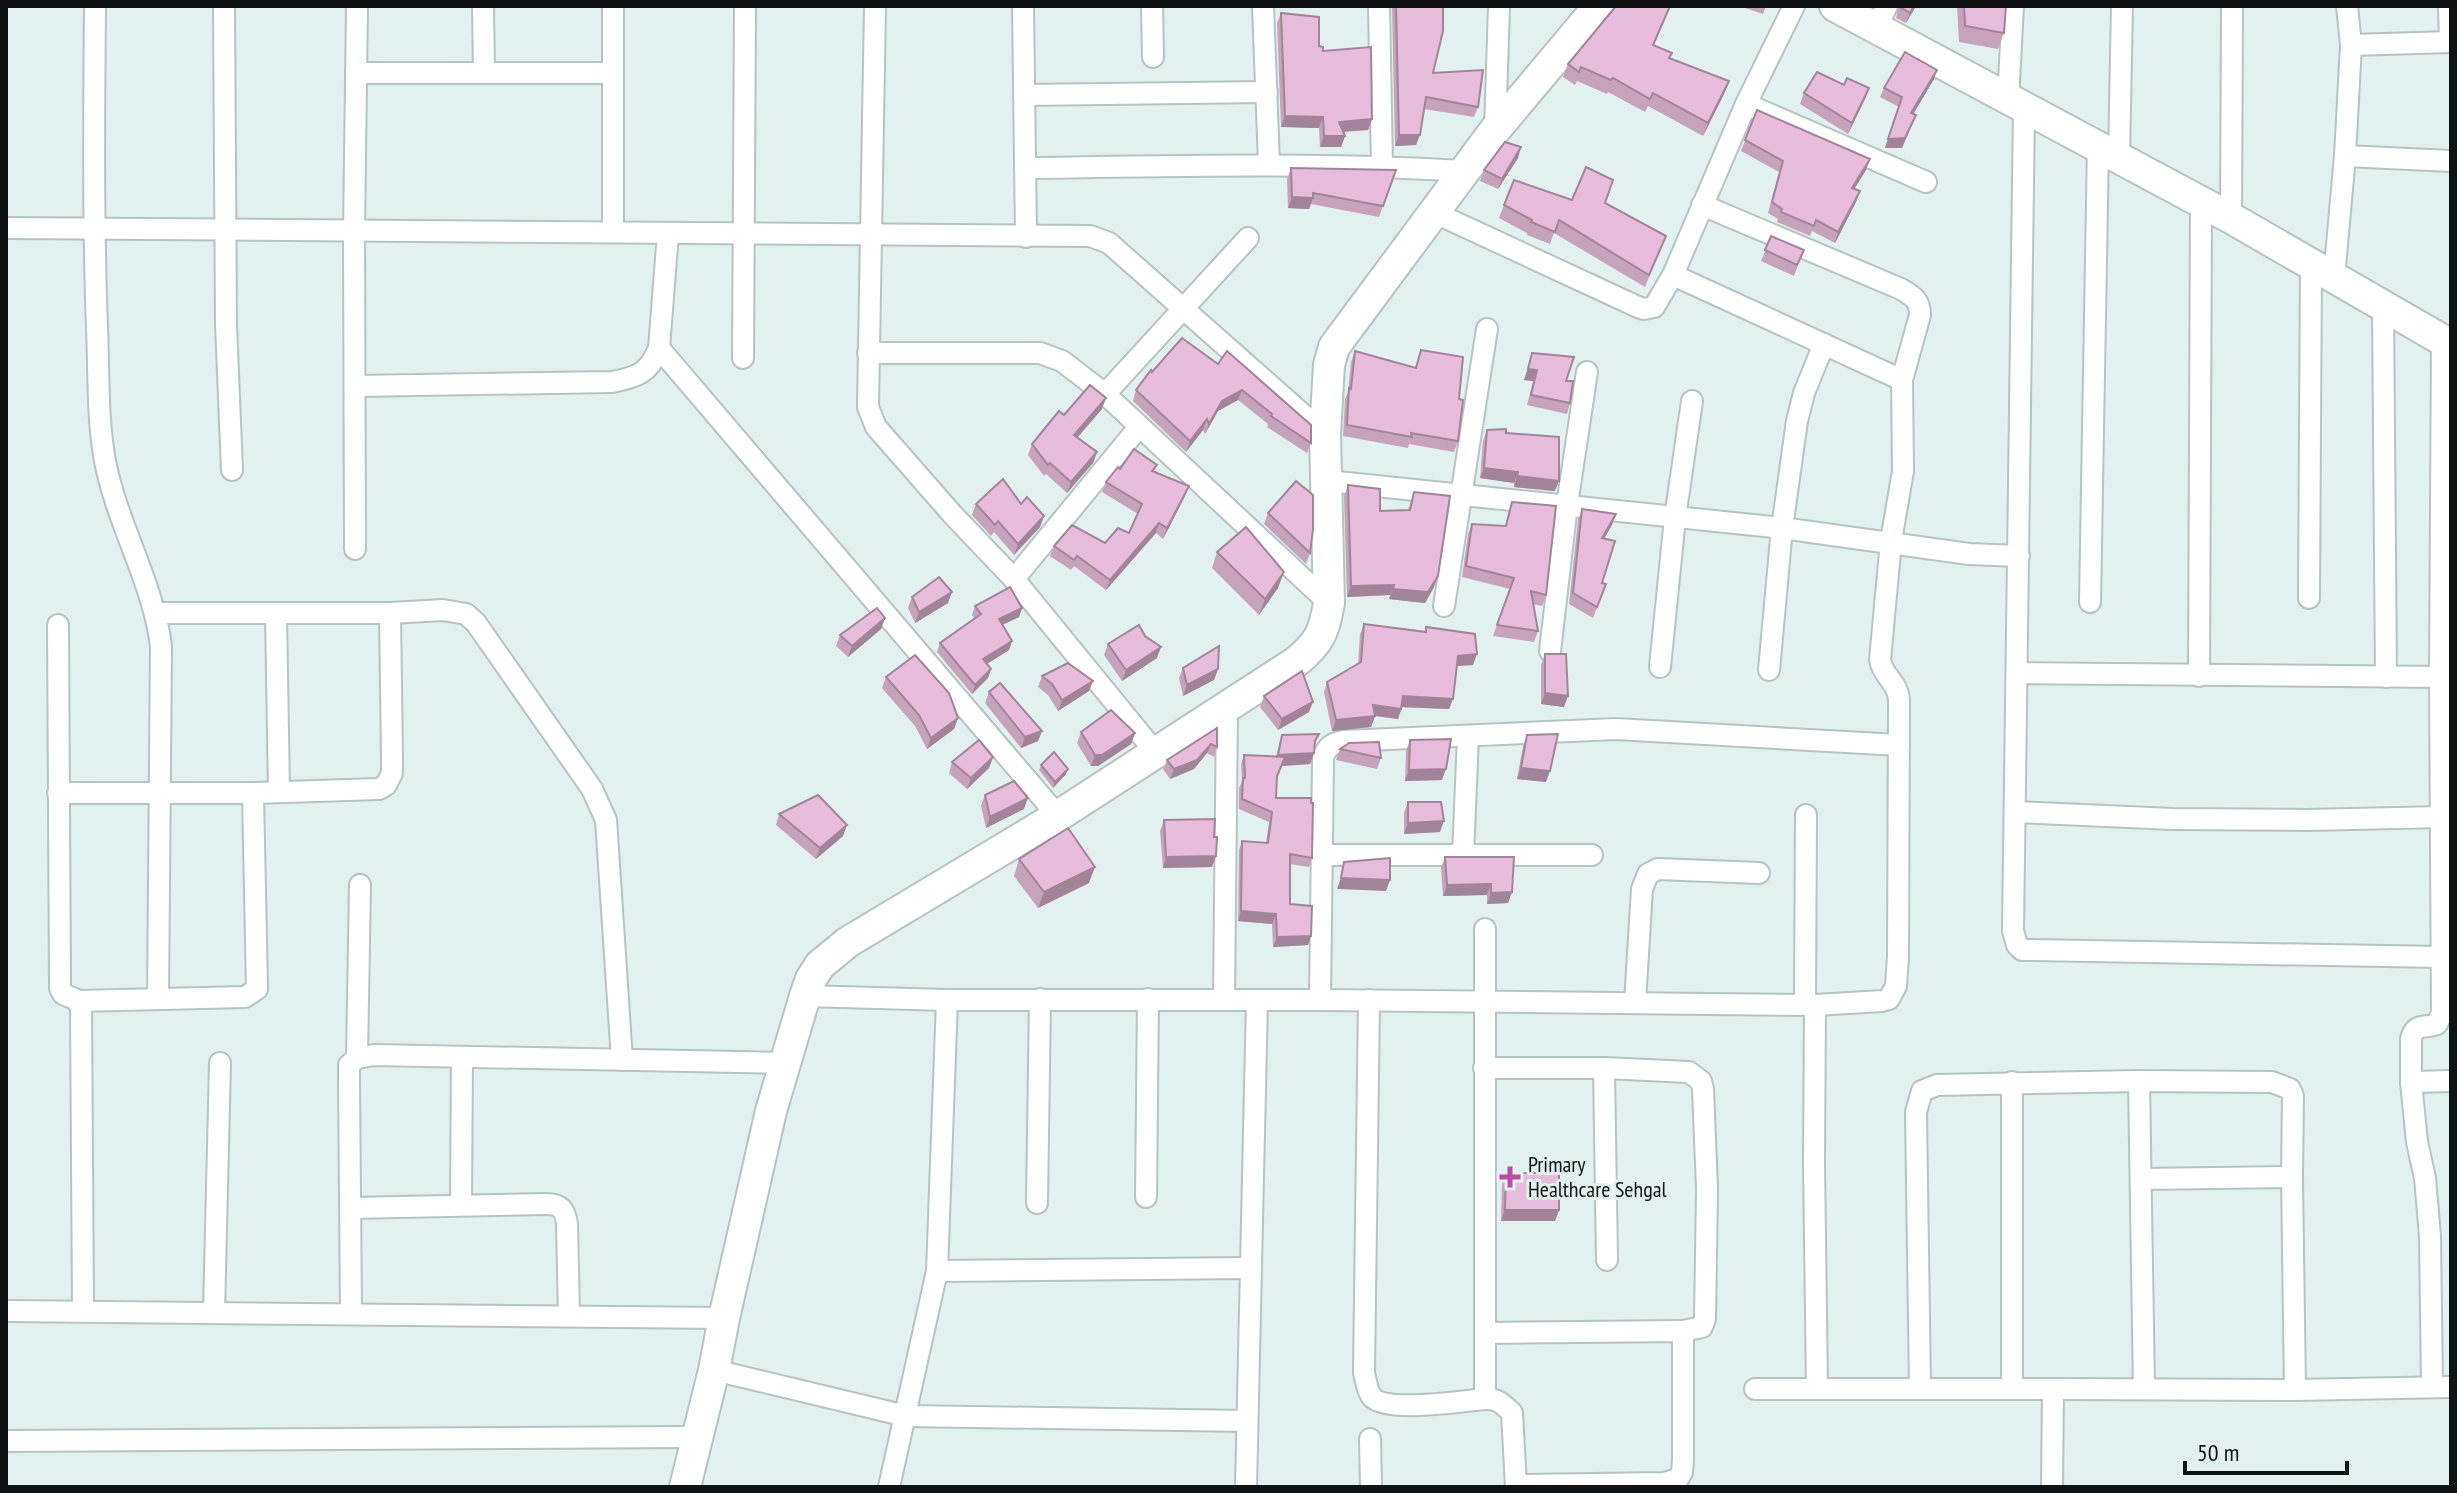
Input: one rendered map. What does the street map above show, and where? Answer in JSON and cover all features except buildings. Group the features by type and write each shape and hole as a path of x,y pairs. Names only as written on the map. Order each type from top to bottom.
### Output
{"street":[{"path":"95,6 93,228 104,459 156,613 161,668 158,999"},
{"path":"224,6 227,369 232,470"},
{"path":"355,549 357,6"},
{"path":"483,6 484,73"},
{"path":"613,6 613,232"},
{"path":"743,358 745,6"},
{"path":"875,6 868,353 868,407 872,422 1014,579 1156,753"},
{"path":"1023,6 1026,237"},
{"path":"1152,6 1153,57"},
{"path":"1263,6 1269,164"},
{"path":"1379,6 1382,166"},
{"path":"1495,130 1499,6"},
{"path":"685,1487 771,1111 811,979 830,955 1058,816 1296,662 1318,642 1329,603 1325,434 1329,365 1334,347 1495,130 1599,6"},
{"path":"1433,212 1644,309 1654,307 1673,275 1746,104 1794,6"},
{"path":"1755,1389 2295,1390 2442,1386 2425,1178 2417,1142 2411,1082 2412,1032 2418,1027 2437,1024 2442,1013 2440,677 2447,342 2231,218 2016,104 1882,17 1835,6"},
{"path":"2013,6 2019,556 2013,931 2017,945 2022,950 2442,957"},
{"path":"2090,602 2108,151 2122,6"},
{"path":"2231,218 2232,6"},
{"path":"2309,598 2322,271 2345,156 2351,45 2347,6"},
{"path":"2351,45 2450,42 2449,6"},
{"path":"356,73 612,73"},
{"path":"1024,95 1267,92"},
{"path":"1746,104 1926,182"},
{"path":"2345,156 2451,161"},
{"path":"1025,168 1269,164 1465,171"},
{"path":"2199,676 2201,202"},
{"path":"805,996 947,1000 1369,1000 1810,1005 1889,999 1896,986 1898,957 1899,692 1883,673 1880,660 1891,541 1903,471 1902,380 1920,315 1917,300 1901,289 1702,205"},
{"path":"6,228 1090,236 1104,240 1325,434"},
{"path":"356,386 612,382 633,378 652,363 659,348 668,233"},
{"path":"1105,394 1248,238"},
{"path":"1673,275 1902,380"},
{"path":"2383,306 2386,677"},
{"path":"1444,606 1487,329"},
{"path":"1769,670 1782,528 1797,421 1804,393 1824,344"},
{"path":"659,348 1058,816"},
{"path":"868,353 1040,353 1062,361 1105,394 1329,603"},
{"path":"1550,651 1587,372"},
{"path":"1660,667 1675,518 1692,401"},
{"path":"1014,579 1139,427"},
{"path":"1328,481 1782,528 1969,554 2019,556"},
{"path":"156,613 454,611 466,614 476,623 597,798 606,820 622,1060"},
{"path":"276,613 279,792"},
{"path":"58,793 253,793 379,789 390,780 392,757 390,613"},
{"path":"58,625 60,988 63,994 78,1001 245,997 257,989 253,793"},
{"path":"2018,673 2440,677"},
{"path":"1224,1000 1227,707"},
{"path":"1320,1000 1323,757 1333,743 1616,729 1899,745"},
{"path":"1463,856 1468,736"},
{"path":"2015,812 2220,819 2443,817"},
{"path":"1806,815 1817,1389"},
{"path":"1322,855 1592,855"},
{"path":"1635,1003 1642,889 1648,874 1658,869 1759,873"},
{"path":"357,1058 360,885"},
{"path":"1485,929 1485,1399"},
{"path":"1037,1203 1040,999"},
{"path":"1146,1197 1148,999"},
{"path":"889,1487 937,1271 947,1000"},
{"path":"1246,1487 1257,1000"},
{"path":"1369,1000 1364,1373 1372,1397 1391,1404 1485,1399 1504,1404 1512,1413 1516,1486 1674,1482 1682,1472 1683,1331"},
{"path":"78,1001 82,1021 83,1311"},
{"path":"351,1314 349,1065 357,1058 374,1055 785,1063"},
{"path":"461,1205 462,1057"},
{"path":"214,1312 220,1063"},
{"path":"1484,1068 1689,1072 1701,1081 1703,1089 1707,1189 1705,1319 1702,1327 1683,1331 1485,1333"},
{"path":"1604,1068 1607,1260"},
{"path":"1920,1389 1916,1112 1922,1091 1937,1085 2139,1081 2272,1082 2290,1089 2293,1096 2295,1390"},
{"path":"2139,1081 2144,1389"},
{"path":"2411,1082 2451,1081"},
{"path":"2012,1082 2012,1389"},
{"path":"2141,1179 2292,1177"},
{"path":"350,1208 546,1204 561,1207 567,1224 569,1316"},
{"path":"937,1271 1250,1268"},
{"path":"6,1311 724,1318"},
{"path":"714,1370 906,1416 1247,1421"},
{"path":"2052,1487 2053,1389"},
{"path":"6,1441 698,1437"},
{"path":"1370,1439 1371,1487"}],"place":[{"name":"Primary Healthcare Sehgal","path":"1510,1177"}]}
